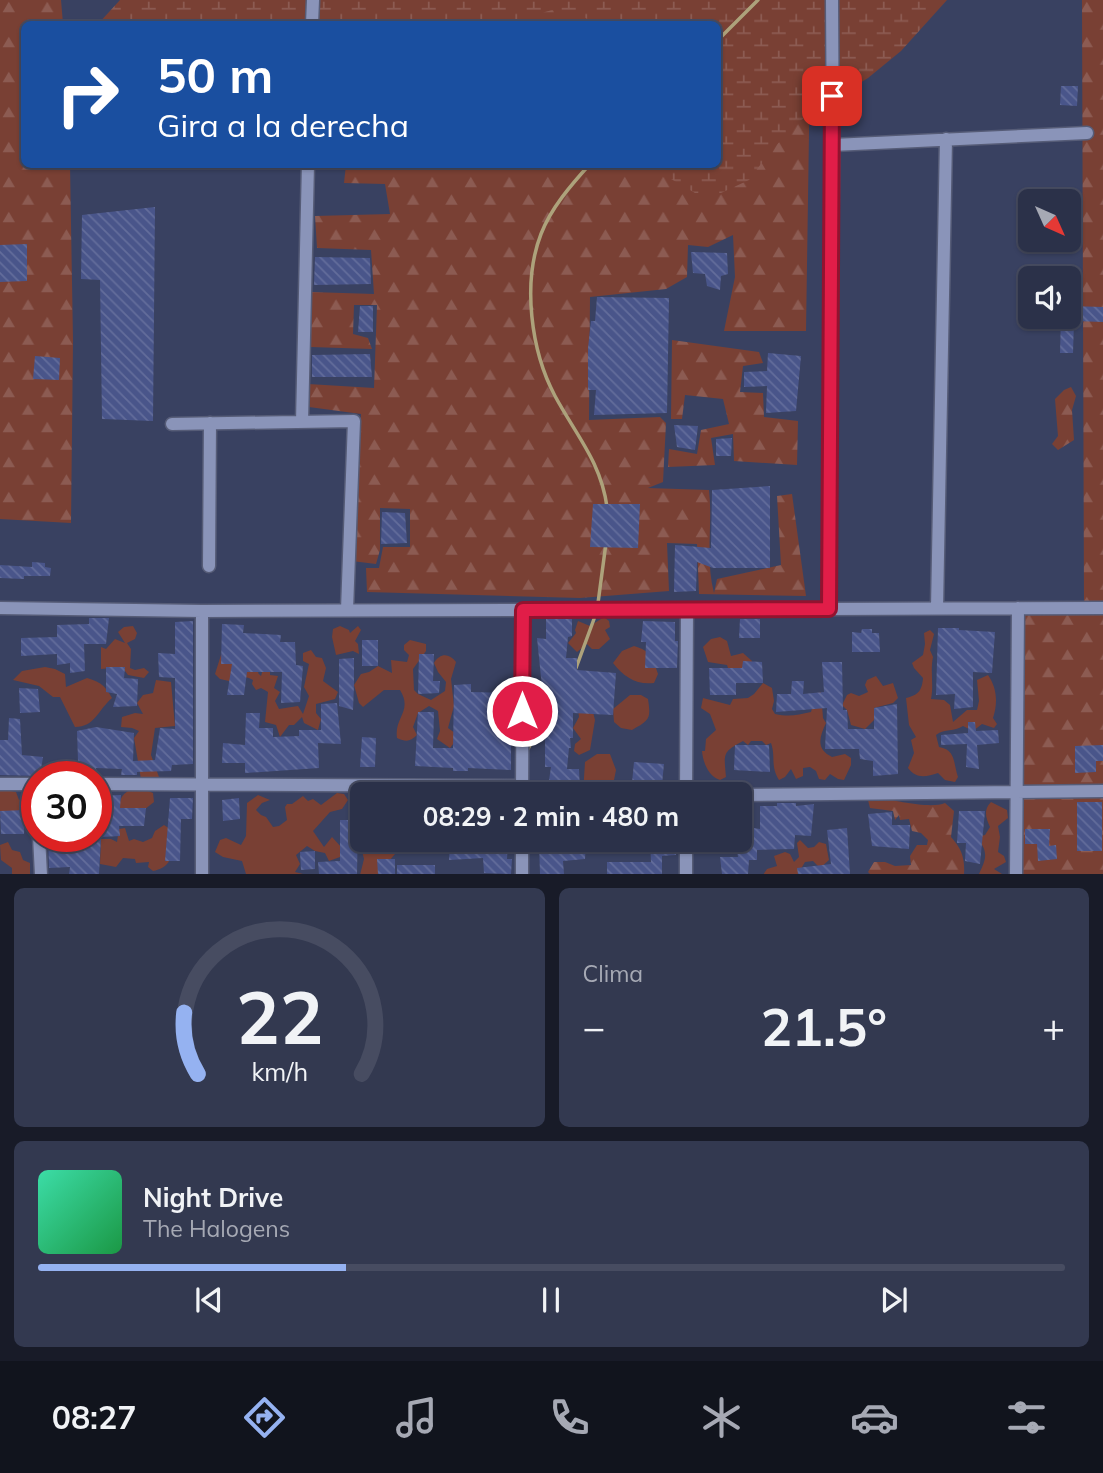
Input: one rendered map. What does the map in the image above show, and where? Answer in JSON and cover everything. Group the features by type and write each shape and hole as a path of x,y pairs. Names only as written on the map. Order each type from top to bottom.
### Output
{"street":[{"path":"312,21 313,0"},
{"path":"829,609 832,0"},
{"path":"833,145 1087,133"},
{"path":"936,608 946,139"},
{"path":"302,422 309,168"},
{"path":"172,424 354,421 347,610"},
{"path":"209,566 210,423"},
{"path":"0,608 202,611 1103,608"},
{"path":"1016,874 1018,608"},
{"path":"522,782 523,610"},
{"path":"686,782 687,610"},
{"path":"202,611 202,874"},
{"path":"0,784 21,784"},
{"path":"112,784 350,787"},
{"path":"752,795 1103,792"},
{"path":"40,852 41,874"},
{"path":"522,852 522,874"},
{"path":"686,852 687,874"}],"green space":[{"path":"0,0 61,0 63,21 21,21 21,168 70,168 73,341 71,523 0,519"},
{"path":"120,0 947,0 901,51 868,78 798,122 769,153 749,180 721,193 695,193 652,168 721,168 721,21 591,21 578,14 551,10 530,21 101,21"},
{"path":"318,0 811,0 806,331 724,331 735,277 733,235 708,247 688,245 687,277 666,289 590,297 589,420 660,417 666,423 663,482 648,488 709,490 710,567 714,593 717,579 781,565 777,496 792,494 806,596 699,594 697,544 667,543 669,591 580,598 367,592 366,568 379,568 383,547 410,547 410,509 380,508 380,550 376,564 352,561 361,414 309,407 308,384 374,388 377,305 354,305 353,334 368,338 372,349 311,347 311,292 374,294 371,250 317,248 315,216 390,214 385,184 344,183 346,168 721,168 721,21 319,21"},
{"path":"1082,0 1103,0 1103,874 1016,874 1018,608 1084,607"},
{"path":"672,340 759,352 763,363 743,366 740,392 763,393 764,417 798,421 797,465 734,461 733,434 711,438 715,465 668,467 669,449 697,454 701,430 729,424 723,399 685,395 682,419 671,419"},
{"path":"1071,387 1076,396 1072,410 1074,440 1058,450 1052,444 1058,436 1055,399"},
{"path":"604,617 609,621 610,627 605,630 610,639 599,649 592,649 587,644 577,652 568,643 576,633 578,621 590,626"},
{"path":"133,626 137,633 135,639 127,643 131,649 130,668 144,668 149,672 144,678 128,675 122,667 101,669 101,647 106,649 115,639 125,643 118,632 124,627"},
{"path":"340,626 350,633 358,626 361,630 355,641 359,654 353,651 336,655 333,629"},
{"path":"930,630 934,634 930,650 933,657 931,699 944,700 950,705 953,722 967,710 977,710 977,680 988,675 996,696 993,718 997,724 994,728 982,724 973,731 963,726 936,735 939,747 948,751 953,758 958,777 955,782 945,780 938,773 918,775 908,768 914,753 911,740 916,737 909,725 906,698 917,694 922,686 923,678 912,663 923,655 924,633"},
{"path":"720,637 727,641 731,656 743,653 752,661 751,670 728,668 727,665 708,662 703,647 711,639"},
{"path":"410,640 426,644 426,651 413,669 414,690 418,694 431,700 445,691 446,682 434,663 445,655 456,662 451,679 454,706 448,728 459,736 450,748 437,739 440,731 438,711 429,706 418,713 413,727 417,735 408,741 397,738 405,703 400,690 384,690 363,707 359,703 354,685 361,674 378,666 392,673 391,660 407,662 409,655 404,650 404,645"},
{"path":"634,646 644,650 653,659 658,674 654,683 631,679 613,663 622,651"},
{"path":"228,649 262,666 258,673 261,676 264,666 270,668 270,675 278,676 274,688 280,692 275,701 279,709 298,706 303,714 309,696 304,687 309,664 303,661 303,653 311,650 316,657 322,658 326,668 323,681 338,692 335,699 316,704 316,713 321,719 318,730 304,723 302,717 294,725 289,725 280,737 276,725 265,722 268,692 261,688 256,690 252,684 253,680 247,677 229,681 220,679 215,674 221,655"},
{"path":"45,667 65,674 66,687 87,678 102,685 112,698 92,721 75,727 60,697 53,697 39,686 13,680 22,671"},
{"path":"876,676 883,686 893,683 898,698 893,703 874,708 874,720 865,729 851,725 847,710 842,705 847,695 851,693 859,696 868,692 865,685 867,680"},
{"path":"156,680 171,682 175,726 155,728 151,755 159,777 153,781 141,779 134,738 139,731 121,727 122,717 135,713 143,714 137,703 143,695 153,693"},
{"path":"763,683 772,688 772,709 775,714 780,715 811,712 816,694 821,692 823,718 826,723 821,747 832,757 845,754 851,758 851,765 844,780 830,774 825,780 819,779 816,771 810,767 803,768 803,776 796,779 791,769 779,780 771,743 766,745 762,741 751,741 748,745 743,741 728,751 725,758 726,777 720,780 709,772 702,751 705,751 706,739 716,730 710,714 701,708 703,698 730,705 733,699 748,698 754,694"},
{"path":"630,695 641,695 648,699 649,711 646,721 632,730 621,728 614,722 613,709"},
{"path":"577,701 592,708 595,720 590,750 579,755 574,751 575,744 581,739 573,728 579,717"},
{"path":"597,754 610,754 616,770 614,780 617,782 584,782 585,762"},
{"path":"0,789 16,792 21,799 21,807 12,816 0,816"},
{"path":"130,790 153,793 154,802 140,813 119,821 121,799"},
{"path":"337,793 344,794 348,800 342,809 330,812 313,831 324,847 332,837 342,848 340,857 329,861 325,853 307,846 296,855 300,864 295,872 303,874 246,874 242,861 223,857 215,852 220,840 226,838 241,845 246,836 247,803 258,795 270,800 262,803 256,810 266,817 273,827 287,820 287,804 292,804 303,796 308,801 313,799 321,805"},
{"path":"880,797 922,805 945,803 954,811 951,837 962,854 964,874 870,874 868,872 874,862 895,866 911,865 910,856 917,845 927,845 928,840 921,833 912,831 909,819 900,820 899,815 895,820 893,811 870,808 868,800"},
{"path":"991,802 1007,810 1008,818 998,826 998,852 1004,856 1006,862 994,869 1002,874 979,874 985,855 977,837 985,835 990,827 986,811"},
{"path":"164,825 170,829 171,856 161,869 153,871 148,867 149,862 136,863 135,859 123,858 116,867 100,864 100,852 112,852 112,840 117,842 119,829 125,828 129,841 134,839 143,842 152,838 155,831"},
{"path":"800,840 808,848 819,842 826,844 829,860 820,868 813,861 805,862 798,874 764,874 767,869 777,866 774,856 785,852 790,854 794,862 799,857 797,843"},
{"path":"8,842 12,850 20,852 23,860 30,863 30,874 12,874 12,868 1,860 0,845"},
{"path":"362,852 395,854 378,874 360,874 364,859"}],"building":[{"path":"1061,86 1078,86 1077,106 1060,105"},
{"path":"155,207 153,421 102,419 100,280 81,279 82,215"},
{"path":"27,244 27,281 0,282 0,245"},
{"path":"691,252 727,253 728,274 721,276 720,290 707,286 705,274 693,273"},
{"path":"315,257 370,258 371,284 314,285"},
{"path":"597,297 669,298 667,413 594,415 596,390 588,390 588,348 591,321 595,321"},
{"path":"360,306 373,306 373,332 358,332"},
{"path":"1081,306 1103,307 1103,322 1081,321"},
{"path":"1061,329 1074,329 1073,353 1060,353"},
{"path":"768,353 801,356 796,411 766,413 767,386 744,387 744,372 767,371"},
{"path":"370,354 372,377 312,377 312,355"},
{"path":"35,356 60,358 59,380 33,379"},
{"path":"674,425 698,426 695,450 677,447"},
{"path":"732,438 731,456 716,456 716,439"},
{"path":"770,486 770,568 713,568 697,562 696,591 674,592 675,545 711,548 712,490"},
{"path":"593,504 640,504 638,548 590,547"},
{"path":"382,512 405,513 407,543 381,544"},
{"path":"32,562 45,563 45,567 51,568 50,576 0,578 0,565 32,567"},
{"path":"89,618 109,618 106,644 84,644 85,671 70,673 70,663 57,665 57,654 21,656 21,638 57,637 57,625 89,624"},
{"path":"546,619 572,619 572,636 568,637 566,658 577,658 577,670 616,673 613,715 573,713 573,738 570,738 567,769 579,769 580,782 549,782 551,767 545,767 549,711 544,711 544,687 537,638 546,639"},
{"path":"740,619 760,619 760,638 739,638"},
{"path":"193,621 193,764 172,765 171,771 121,775 122,769 112,769 112,761 78,761 77,731 96,727 134,733 133,761 155,760 160,728 175,729 175,678 159,677 158,653 175,654 175,622"},
{"path":"643,621 675,622 675,641 678,641 677,668 645,668 646,642 641,642"},
{"path":"222,624 244,625 243,633 281,635 280,642 295,642 296,665 303,666 300,702 281,703 282,672 247,672 244,695 227,695 232,664 221,664"},
{"path":"938,628 995,632 992,673 973,672 973,707 954,709 955,694 936,695"},
{"path":"862,629 872,629 872,633 879,633 880,652 852,652 852,632 861,633"},
{"path":"362,640 378,640 378,666 362,666"},
{"path":"419,654 434,654 433,681 440,681 439,693 418,694"},
{"path":"354,658 353,710 339,706 339,659"},
{"path":"743,661 762,662 763,683 736,683 736,695 710,695 709,668 742,668"},
{"path":"822,662 842,662 843,710 847,710 848,729 874,729 874,708 897,704 898,774 873,776 873,761 860,759 859,749 825,749 827,708 776,712 777,694 791,694 792,681 804,681 803,694 824,692"},
{"path":"106,667 125,667 124,678 138,679 137,706 113,707 117,694 106,692"},
{"path":"471,684 471,692 510,693 508,726 511,727 511,770 468,768 468,771 453,771 453,768 415,766 418,712 434,712 433,748 453,748 454,685"},
{"path":"19,688 38,689 40,712 20,713"},
{"path":"337,703 341,744 318,743 319,768 245,773 245,763 222,763 223,743 245,745 246,713 260,713 259,728 273,728 273,737 299,736 299,730 321,730 321,704"},
{"path":"9,718 20,719 22,755 43,757 42,761 21,761 21,776 0,775 0,740 8,740"},
{"path":"968,722 975,722 976,731 998,730 999,743 977,745 979,769 966,767 967,744 941,745 941,735 968,733"},
{"path":"362,737 376,738 375,767 360,767"},
{"path":"735,745 769,745 770,772 734,770"},
{"path":"1103,745 1103,761 1096,761 1096,772 1075,773 1075,746"},
{"path":"634,762 664,764 662,782 632,782"},
{"path":"112,795 121,795 120,808 146,808 144,826 119,826 120,836 112,836"},
{"path":"170,798 193,798 192,819 181,819 180,861 165,861"},
{"path":"239,798 240,819 223,821 222,800"},
{"path":"1077,802 1102,802 1102,851 1077,851"},
{"path":"777,803 796,803 796,806 814,804 811,836 795,835 794,849 757,850 757,860 749,860 748,874 722,874 720,857 738,857 737,852 752,852 752,828 760,829 760,806 777,806"},
{"path":"21,810 21,834 1,834 0,811"},
{"path":"959,811 985,811 980,864 965,861 966,843 957,843"},
{"path":"892,812 892,825 910,825 909,849 872,846 868,814"},
{"path":"340,820 350,820 350,852 357,852 357,874 319,874 318,862 340,861"},
{"path":"847,828 850,874 798,874 797,868 831,864 827,830"},
{"path":"1025,829 1050,829 1049,846 1056,845 1057,859 1038,861 1037,844 1025,844"},
{"path":"315,851 315,869 301,870 300,852"},
{"path":"48,852 100,852 99,874 69,874 70,867 49,868"},
{"path":"450,852 507,852 507,859 512,859 511,874 484,873 483,858 449,860"},
{"path":"539,852 585,852 585,859 563,861 564,874 540,874"},
{"path":"651,852 676,852 676,855 662,856 662,874 607,874 607,862 651,862"},
{"path":"377,859 395,859 395,874 378,874"},
{"path":"397,865 435,865 435,874 397,874"}],"waterway":[{"path":"721,37 758,0"},
{"path":"587,168 562,197 541,234 532,274 532,316 540,359 547,378 587,449 599,476 607,507"},
{"path":"598,603 606,543"},
{"path":"576,668 594,619"},
{"path":"528,749 552,707"}],"route":[{"path":"522,711 523,610 829,609 832,96"}]}
